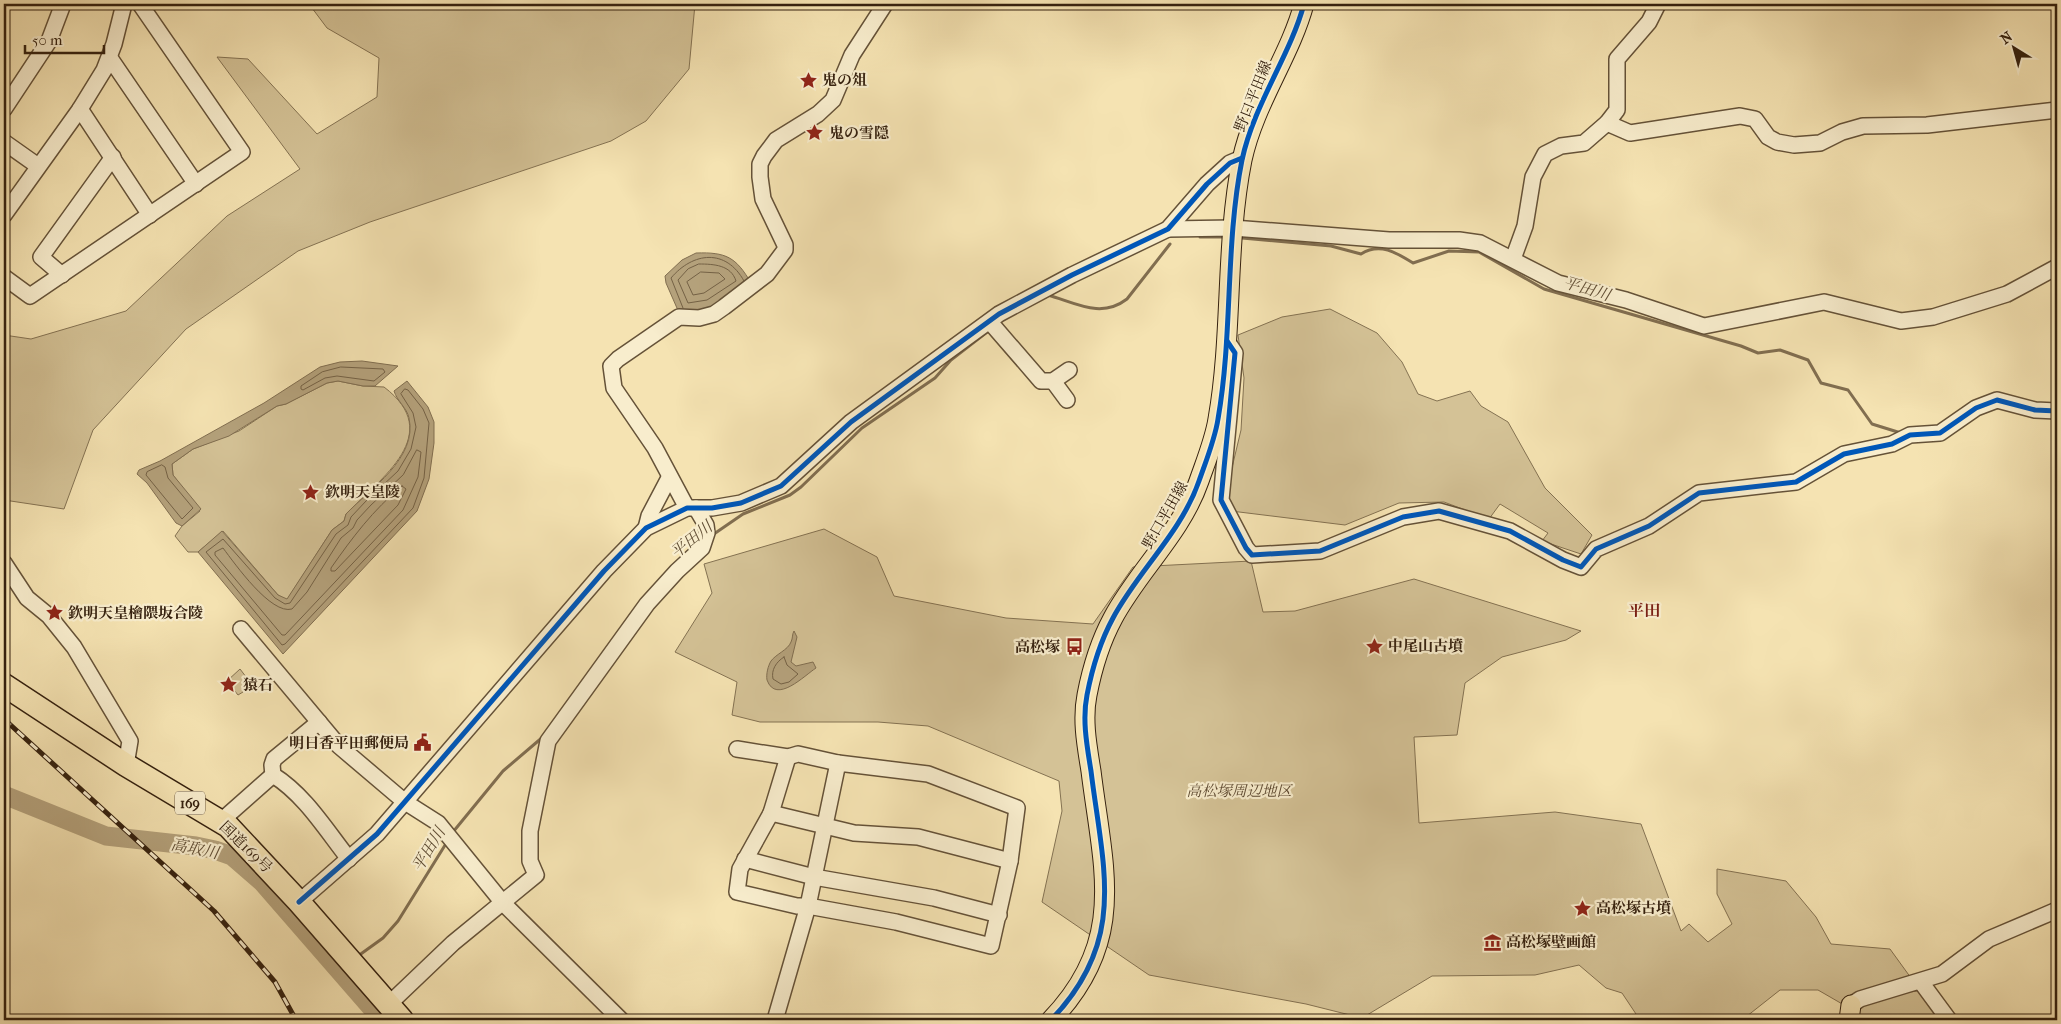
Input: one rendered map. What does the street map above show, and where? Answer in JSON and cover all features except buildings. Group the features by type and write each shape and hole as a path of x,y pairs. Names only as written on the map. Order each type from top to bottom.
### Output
{"highway":[{"name":"国道169号","path":"4,685 126,765 221,821 250,846 395,1013"}],"main road":[{"name":"野口平田線","path":"1051,1020 1068,1002 1089,966 1098,947 1104,920 1106,894 1086,736 1086,698 1099,648 1114,617 1176,526 1198,484 1218,421 1227,341 1233,228 1242,158 1261,100 1304,4"}],"street":[{"path":"4,109 49,41 63,4"},
{"path":"4,215 80,108 110,58 124,4"},
{"path":"4,277 30,296 242,152 140,4"},
{"path":"395,1013 453,943 536,875 530,861 530,831 548,741 647,604 677,571 702,548 707,533 706,525 669,478 654,448 614,388 611,366 618,358 679,317 699,318 714,314 767,274 785,250 763,199 760,177 764,156 776,140 818,114 834,100 852,55 885,4"},
{"path":"1514,259 1525,226 1533,177 1545,154 1561,146 1584,143 1607,123 1617,110 1617,59 1649,22 1658,4"},
{"path":"110,58 196,184"},
{"path":"80,108 150,215"},
{"path":"1607,123 1630,133 1740,116 1755,120 1768,137 1777,142 1794,145 1820,143 1842,132 1863,126 1927,125 2057,110"},
{"path":"4,142 38,166"},
{"path":"62,274 41,257 113,157"},
{"path":"299,902 377,834 580,599 646,528 691,508 712,508 741,503 780,486 851,422 993,326 999,314 1168,228 1207,184 1230,163 1242,158"},
{"path":"1168,228 1233,228 1389,240 1459,240 1480,243 1558,283 1626,300 1704,326 1824,302 1901,320 1933,317 2007,294 2057,267"},
{"path":"993,326 1041,381 1053,381 1069,370"},
{"path":"1227,341 1235,354 1220,500 1246,548 1252,555 1320,551 1403,517 1439,511 1510,531 1581,567 1596,549 1649,526 1699,493 1796,482 1844,454 1892,444 1910,435 1940,433 1976,408 1997,400 2034,410 2057,411"},
{"path":"1053,381 1066,400"},
{"path":"646,528 649,516 669,478"},
{"path":"4,563 27,598 49,616 74,648 130,741 126,765"},
{"path":"242,629 339,746 405,802 438,822 503,902 621,1020"},
{"path":"273,775 272,765 274,759 319,722"},
{"path":"736,749 788,757 798,754 838,763 928,774 1017,808 1010,861 991,946 896,922 808,906 797,906 737,892 740,869 771,813 788,757"},
{"path":"775,1020 808,906 838,763"},
{"path":"273,775 284,782 310,809 349,859"},
{"path":"221,821 273,775"},
{"path":"771,813 854,833 918,837 1010,861"},
{"path":"745,859 814,877 934,898 999,915"},
{"path":"1850,1013 1860,999 1921,982 1951,970 1989,939 2057,910"},
{"path":"1921,982 1949,1020"}],"green space":[{"path":"309,4 695,4 689,69 646,121 611,141 370,222 298,251 186,329 93,430 64,509 4,500 4,335 31,339 126,311 227,216 300,169 217,57 248,59 317,134 377,97 379,58 327,28"},
{"path":"1330,309 1377,333 1402,362 1418,394 1437,401 1470,391 1481,406 1508,422 1545,488 1592,535 1581,554 1542,541 1548,533 1500,504 1489,519 1444,502 1399,503 1345,525 1231,511 1225,497 1241,430 1244,378 1238,335 1282,317"},
{"path":"338,381 363,386 384,387 402,404 409,422 408,438 401,455 390,470 346,514 344,521 332,530 287,600 278,595 223,531 198,552 188,552 175,536 182,526 200,511 173,475 172,464 193,449 239,431 277,406 286,404 327,383"},
{"name":"高松塚周辺地区","path":"824,529 877,557 894,596 1006,618 1093,624 1133,567 1251,561 1263,612 1295,611 1414,579 1581,631 1566,640 1502,657 1465,683 1457,735 1414,737 1419,823 1555,812 1641,824 1681,931 1689,924 1708,942 1732,924 1717,894 1717,869 1786,881 1816,917 1831,944 1890,949 1911,978 1844,1005 1818,990 1780,990 1742,1020 1640,1020 1622,993 1606,988 1579,965 1535,975 1432,976 1362,1018 1306,1004 1149,975 1042,902 1062,811 1059,781 928,726 878,722 760,722 732,715 737,682 675,652 712,593 704,564"},
{"path":"240,669 253,686 238,695 227,681"},
{"path":"1919,991 1940,1020 1850,1020 1856,1010 1878,999"}],"water":[{"path":"696,253 723,255 729,258 740,267 751,283 712,310 680,315 666,283 665,276 682,260"},
{"path":"362,361 398,366 375,386 363,386 338,381 327,383 286,404 277,406 229,436 193,449 172,464 173,475 201,509 182,526 176,523 147,483 137,474 139,470 160,461 264,403 320,367 340,362"},
{"path":"407,381 428,407 434,422 434,443 429,479 417,511 283,654 198,552 222,531 278,595 287,599 332,530 344,521 346,514 390,472 399,459 410,433 409,418 394,391"},
{"path":"794,631 797,637 791,662 796,666 813,662 816,668 791,686 777,690 771,687 767,680 768,668 771,661 785,650 792,641"}],"waterway":[{"name":"平田川","path":"1200,237 1223,237"},
{"name":"平田川","path":"1242,238 1331,246 1361,254 1375,249 1382,249 1395,253 1413,263 1449,251 1479,252 1544,289 1741,346 1758,353 1780,350 1808,360 1821,383 1848,390 1872,424 1901,433"},
{"name":"平田川","path":"1048,295 1088,308 1108,308 1117,305 1127,299 1170,244"},
{"name":"平田川","path":"711,536 743,514 790,495 801,487 862,428 935,378 951,360 991,329"},
{"name":"平田川","path":"453,832 503,771 544,736"},
{"name":"高取川","path":"4,795 106,836 196,846 232,856 262,882 382,1020"},
{"name":"平田川","path":"358,956 383,938 398,921 447,842"},
{"name":"平田川","path":"339,970 345,966"}],"railway":[{"path":"4,719 214,911 275,982 296,1020"}],"cycle path":[{"path":"1051,1020 1075,990 1091,961 1101,932 1104,872 1085,723 1091,675 1100,646 1113,618 1134,584 1170,535 1191,500 1213,442 1223,387 1233,224 1242,160 1255,119 1290,42 1304,4"},
{"path":"299,902 377,834 604,571 646,528 687,508 712,508 741,503 781,486 851,422 999,314 1072,275 1168,229 1207,184 1230,163 1242,158"},
{"path":"1227,341 1235,353 1221,500 1246,548 1252,555 1320,551 1403,517 1439,511 1510,531 1563,560 1581,567 1596,549 1649,526 1699,493 1796,482 1844,454 1892,444 1910,435 1940,433 1976,408 1997,400 2035,410 2057,411"}],"place":[{"name":"鬼の俎","path":"808,80"},
{"name":"鬼の雪隠","path":"815,133"},
{"name":"欽明天皇陵","path":"311,492"},
{"name":"欽明天皇檜隈坂合陵","path":"54,613"},
{"name":"中尾山古墳","path":"1374,646"},
{"name":"高松塚","path":"1074,647"},
{"name":"猿石","path":"229,685"},
{"name":"明日香平田郵便局","path":"423,743"},
{"name":"高松塚古墳","path":"1582,908"},
{"name":"高松塚壁画館","path":"1492,942"}],"district":[{"name":"平田","path":"1644,610"}]}
